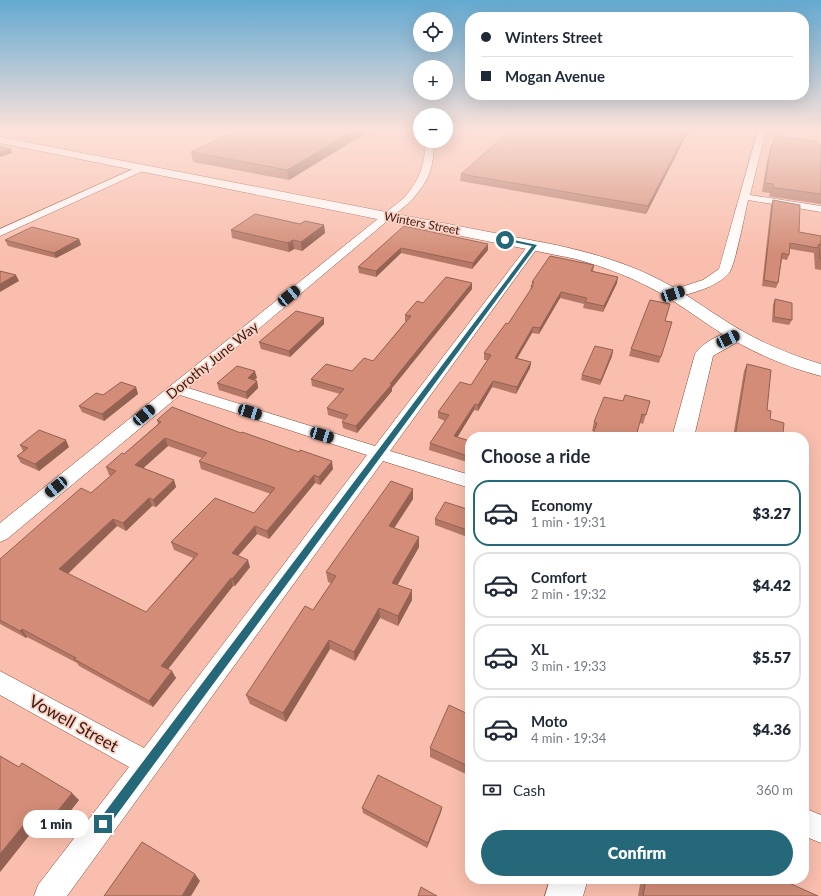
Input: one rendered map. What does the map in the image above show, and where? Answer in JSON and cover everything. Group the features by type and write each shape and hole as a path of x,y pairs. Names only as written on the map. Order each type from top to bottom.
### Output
{"main road":[{"name":"Winters Street","path":"161,172 578,254 635,274 673,294 736,335 787,359 821,370"},
{"path":"684,432 704,354 720,343 736,335"},
{"path":"564,896 568,884"}],"street":[{"path":"0,233 134,172"},
{"name":"Dorothy June Way","path":"0,534 408,199 422,184 428,172"},
{"path":"673,294 712,281 720,276 725,270 751,172"},
{"path":"745,197 821,209"},
{"path":"49,896 381,453 534,245"},
{"path":"176,389 465,480"},
{"name":"Vowell Street","path":"0,682 148,764"},
{"path":"809,824 821,829"}],"building":[{"path":"463,172 666,172 648,206 461,174"},
{"path":"767,172 821,172 821,194 776,188 773,187 773,184 765,183"},
{"path":"773,200 800,205 799,232 821,236 821,245 819,244 817,248 790,243 789,255 782,253 778,283 764,280"},
{"path":"255,214 300,224 305,221 324,225 301,242 293,240 288,243 231,230"},
{"path":"404,226 488,244 473,263 401,248 376,271 358,267"},
{"path":"32,227 79,239 54,253 5,240"},
{"path":"819,244 821,245 821,259 820,259"},
{"path":"550,256 594,265 591,271 618,277 604,306 585,302 587,298 561,292 540,328 533,327 515,358 531,362 517,387 493,381 478,405 475,404 454,436 465,439 465,455 430,443 449,415 438,412 460,382 471,385 491,355 484,353 506,323 508,324 533,286 531,286 534,282 532,282"},
{"path":"0,271 16,275 0,284"},
{"path":"446,277 472,283 390,384 392,384 356,426 342,422 348,415 327,408 344,389 311,379 326,364 352,371 364,358 373,361 411,316 405,315 417,301 423,303"},
{"path":"775,299 792,303 792,320 774,317"},
{"path":"650,300 670,304 665,321 672,322 661,357 631,349"},
{"path":"296,311 324,318 289,351 259,342"},
{"path":"595,346 613,350 601,380 582,375"},
{"path":"747,364 771,370 767,410 771,411 770,419 784,423 783,432 736,432"},
{"path":"237,366 255,371 248,378 257,381 246,392 217,383"},
{"path":"121,382 136,387 102,414 79,406 96,393 103,395"},
{"path":"625,395 650,401 646,415 642,414 637,432 594,432 597,423 594,422 604,397 623,401"},
{"path":"172,407 241,433 242,432 299,452 300,450 332,461 319,477 314,475 267,531 255,526 232,553 248,560 232,579 231,578 161,666 172,671 149,701 74,659 76,658 22,629 20,631 0,620 0,559 81,488 91,493 116,471 106,467 122,453 124,454 161,422 157,420","holes":["165,438 207,453 199,461 275,488 254,513 215,498 171,542 198,554 146,612 59,569 113,519 123,523 149,498 153,500 174,480 135,465"]},
{"path":"39,430 66,440 35,464 17,456 28,448 20,445"},
{"path":"391,481 413,489 389,526 419,537 392,583 412,590 398,616 379,608 354,652 329,640 283,713 246,695 305,606 313,610 336,576 326,572"},
{"path":"445,502 465,508 465,529 435,519"},
{"path":"449,705 465,713 465,765 430,748"},
{"path":"0,756 19,767 22,763 72,793 42,831 27,821 0,854"},
{"path":"378,775 442,807 428,843 362,808"},
{"path":"142,842 195,874 182,896 104,896"},
{"path":"645,884 791,884 818,896 643,896"},
{"path":"421,887 437,896 418,896"}],"route":[{"path":"103,824 381,453 534,245 505,240"}]}
